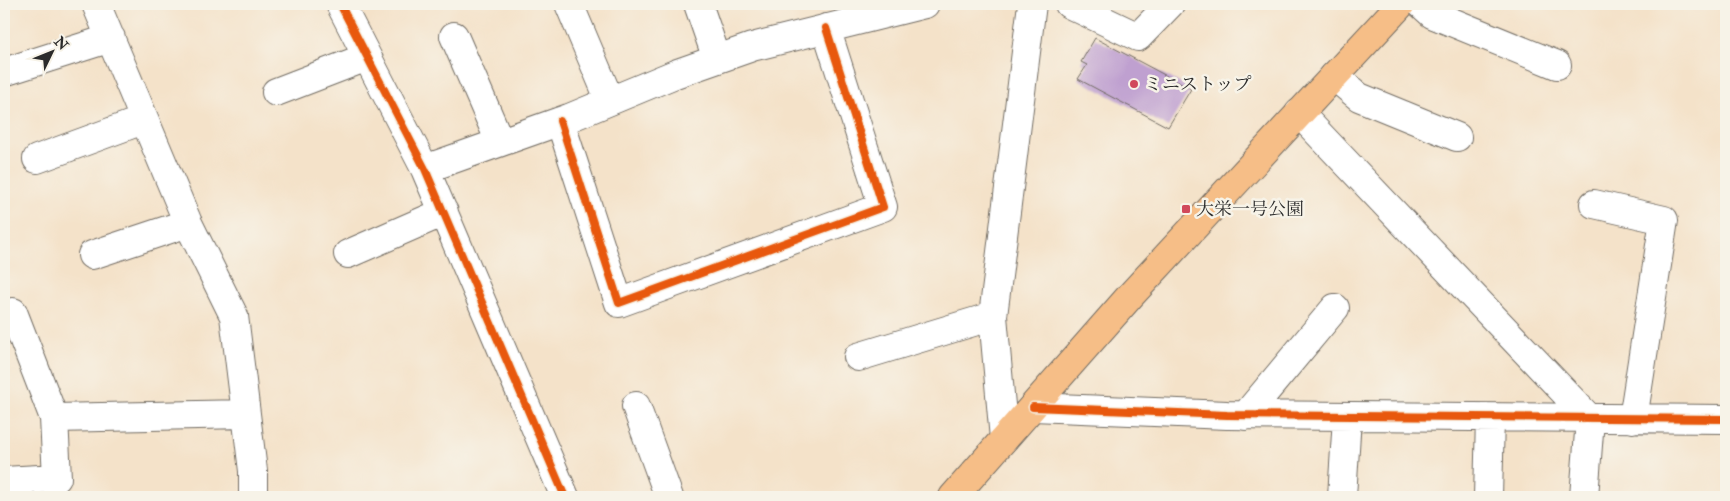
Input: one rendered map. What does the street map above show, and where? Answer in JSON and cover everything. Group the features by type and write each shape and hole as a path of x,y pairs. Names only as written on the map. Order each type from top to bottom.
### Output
{"main road":[{"path":"953,497 1131,295 1401,4"}],"street":[{"path":"96,4 188,223 234,316 253,471 253,497"},
{"path":"340,4 425,169 565,497"},
{"path":"569,4 610,101"},
{"path":"698,4 717,59"},
{"path":"425,169 560,121 752,47 925,4"},
{"path":"1004,439 993,316 1032,4"},
{"path":"1069,4 1138,37 1170,4"},
{"path":"1421,4 1432,14 1557,65"},
{"path":"560,121 619,303 883,207 826,28"},
{"path":"454,36 500,142"},
{"path":"4,72 111,38"},
{"path":"276,92 367,57"},
{"path":"1334,76 1359,97 1457,137"},
{"path":"1299,113 1590,419 1584,497"},
{"path":"37,159 144,120"},
{"path":"1594,204 1664,220 1633,419"},
{"path":"348,254 444,212"},
{"path":"92,254 188,223"},
{"path":"1245,416 1335,308"},
{"path":"4,314 13,312 54,418 57,478 4,480"},
{"path":"858,357 993,316"},
{"path":"636,406 669,497"},
{"path":"1033,407 1245,416 1726,419"},
{"path":"54,418 245,414"},
{"path":"1342,497 1347,417"},
{"path":"1488,497 1490,418"}],"building":[{"name":"ミニストップ","path":"1095,38 1191,89 1168,127 1078,79 1087,65 1081,62"}],"cycle path":[{"path":"340,4 425,169 565,497"},
{"path":"560,121 619,303 883,207 826,28"},
{"path":"1033,407 1227,415 1726,419"}],"place":[{"name":"ミニストップ","path":"1134,84"},
{"name":"大栄一号公園","path":"1186,209"}]}
